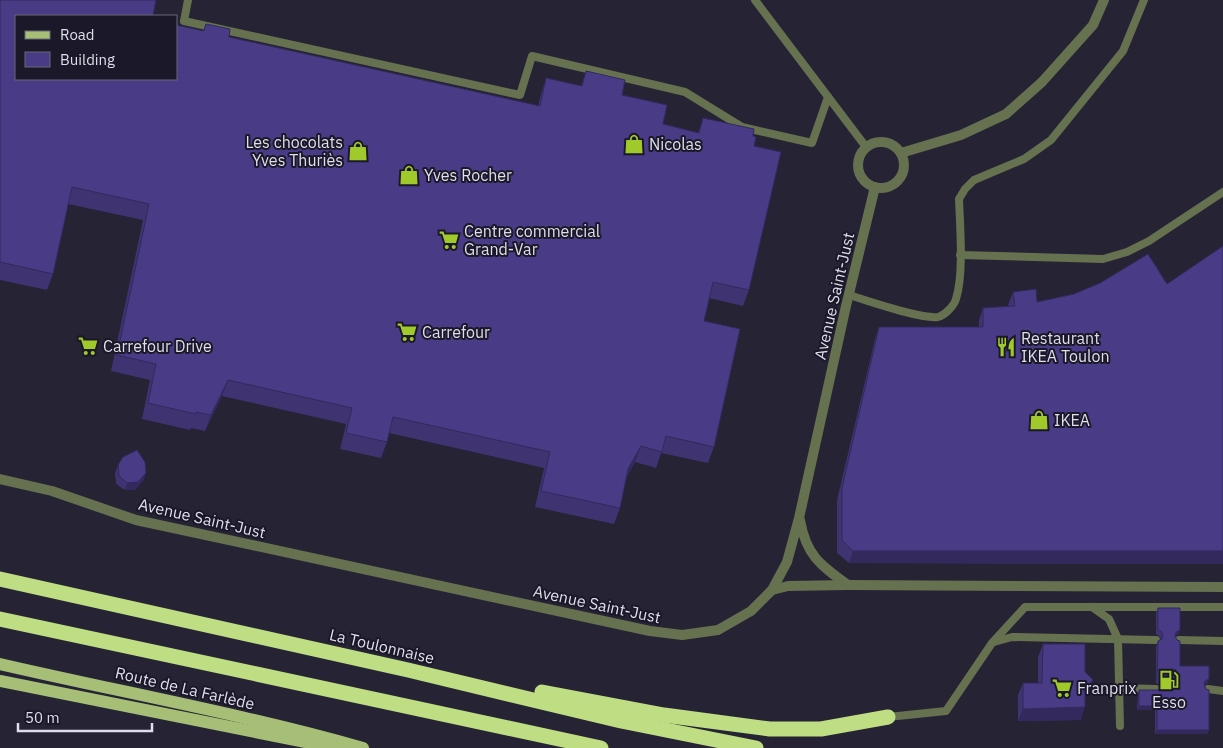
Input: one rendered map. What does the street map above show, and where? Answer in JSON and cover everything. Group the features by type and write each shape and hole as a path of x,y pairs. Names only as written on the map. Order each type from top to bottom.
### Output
{"highway":[{"name":"La Toulonnaise","path":"0,579 408,670 621,720 756,748"},
{"path":"0,619 601,748"},
{"path":"408,670 664,715 770,729 821,729 888,717"}],"main road":[{"name":"Route de La Farlède","path":"0,664 193,705 317,735 362,748"},
{"name":"Route de La Farlède","path":"0,680 335,748"}],"street":[{"path":"901,154 961,135 1006,114 1042,82 1093,25 1104,0"},
{"path":"875,142 884,142 896,147 901,154 904,163 902,174 897,180 886,187 875,187 867,183 860,176 858,161 861,153 866,147 875,142"},
{"name":"Avenue Saint-Just","path":"0,478 52,491 136,520 650,631 682,635 718,630 751,611 772,590 787,562 799,518 875,187"},
{"path":"799,518 803,538 810,552 821,564 848,585"},
{"path":"772,590 788,586 848,585 1223,587"}],"lane":[{"path":"188,0 184,21 520,96 532,56 685,92 742,128 812,143 828,97"},
{"path":"755,0 866,147"},
{"path":"849,295 910,313 939,317 949,311 956,300 959,279 960,199 966,189 974,180 1024,159 1051,140 1123,51 1144,0"},
{"path":"960,255 1103,259 1127,252 1149,241 1223,192"},
{"path":"888,717 946,711 992,643 1025,607 1223,607"},
{"path":"1092,607 1108,619 1118,639 1120,726"},
{"path":"992,643 1012,637 1156,640"},
{"path":"1178,640 1223,641"},
{"path":"1119,688 1156,689"},
{"path":"1208,689 1223,691"}],"building":[{"name":"Centre commercial Grand-Var","path":"0,0 156,0 153,15 15,15 15,80 178,80 178,25 204,31 206,24 230,29 229,37 540,106 546,78 582,86 586,71 625,80 622,95 667,105 663,124 699,133 703,118 754,129 753,136 756,137 754,146 781,152 749,290 713,282 704,321 740,329 714,447 666,436 662,452 641,446 628,469 620,508 541,491 550,452 393,417 387,442 346,433 352,408 228,380 211,415 196,412 196,414 148,403 156,364 117,355 149,204 72,187 53,274 0,262"},
{"name":"IKEA","path":"1223,246 1223,551 853,551 842,540 842,488 879,327 983,327 983,308 1015,306 1013,292 1036,289 1037,302 1074,294 1100,283 1148,254 1167,284"},
{"path":"137,450 145,462 146,473 138,482 127,483 119,476 118,465 123,457"},
{"path":"1158,608 1180,608 1180,630 1176,632 1175,636 1180,641 1180,666 1209,666 1209,679 1204,684 1206,689 1209,690 1209,730 1157,730 1157,706 1139,706 1139,690 1158,690 1163,685 1157,679 1158,641 1162,639 1163,635 1158,630"},
{"path":"1043,644 1085,644 1085,672 1093,680 1085,689 1085,707 1023,709 1023,683 1042,683"}],"place":[{"name":"Nicolas","path":"634,144"},
{"name":"Les chocolats Yves Thuriès","path":"358,151"},
{"name":"Yves Rocher","path":"409,175"},
{"name":"Centre commercial Grand-Var","path":"449,240"},
{"name":"Carrefour","path":"407,332"},
{"name":"Carrefour Drive","path":"88,346"},
{"name":"Restaurant IKEA Toulon","path":"1006,347"},
{"name":"IKEA","path":"1039,420"},
{"name":"Esso","path":"1169,680"},
{"name":"Franprix","path":"1062,688"}]}
